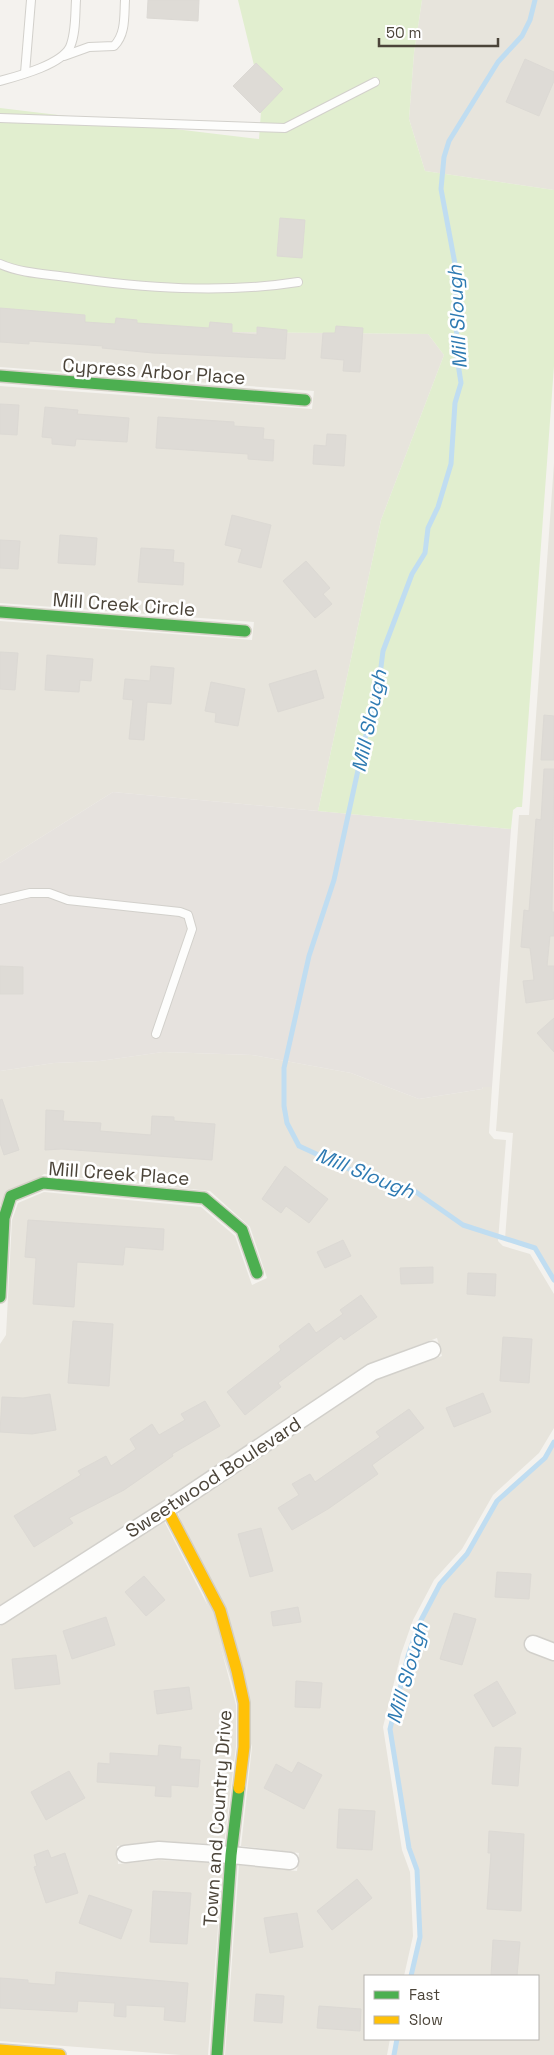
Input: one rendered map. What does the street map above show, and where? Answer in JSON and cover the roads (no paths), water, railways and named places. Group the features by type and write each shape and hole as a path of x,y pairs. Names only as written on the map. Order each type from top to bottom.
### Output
{"street":[{"name":"Cypress Arbor Place","path":"0,376 305,400"},
{"name":"Mill Creek Circle","path":"0,612 245,630"},
{"name":"Mill Creek Place","path":"0,1297 4,1218 11,1196 43,1183 204,1198 242,1230 257,1273"},
{"name":"Sweetwood Boulevard","path":"0,1616 372,1372 432,1350"},
{"name":"Town and Country Drive","path":"167,1508 220,1610 244,1703 244,1747 231,1855 217,2055"},
{"path":"533,1644 554,1652"},
{"path":"125,1854 159,1850 290,1861"},
{"path":"0,2050 60,2055"}],"lane":[{"path":"25,74 31,0"},
{"path":"62,57 70,47 72,40 76,0"},
{"path":"0,82 89,48 114,46 119,41 123,29 125,0"},
{"path":"0,118 285,128 375,82"},
{"path":"0,264 39,273 112,284 223,289 268,287 298,282"},
{"path":"0,900 30,893 49,893 68,900 180,912 188,915 192,929 156,1034"}],"waterway":[{"name":"Mill Slough","path":"535,0 530,20 522,36 498,62 449,141 444,157 441,189 455,264 457,357 461,383 455,403 451,464 438,507 428,528 425,553 412,574 383,651 376,707 365,738 334,880 309,956 284,1068 284,1106 287,1123 299,1146 373,1180 416,1192 463,1225 535,1248 554,1280"},
{"name":"Mill Slough","path":"411,1975 420,1937 417,1870 409,1848 390,1729 408,1656 419,1624 440,1584 467,1554 497,1501 545,1458 554,1442"},
{"name":"Mill Slough","path":"394,2055 397,2040"}]}
